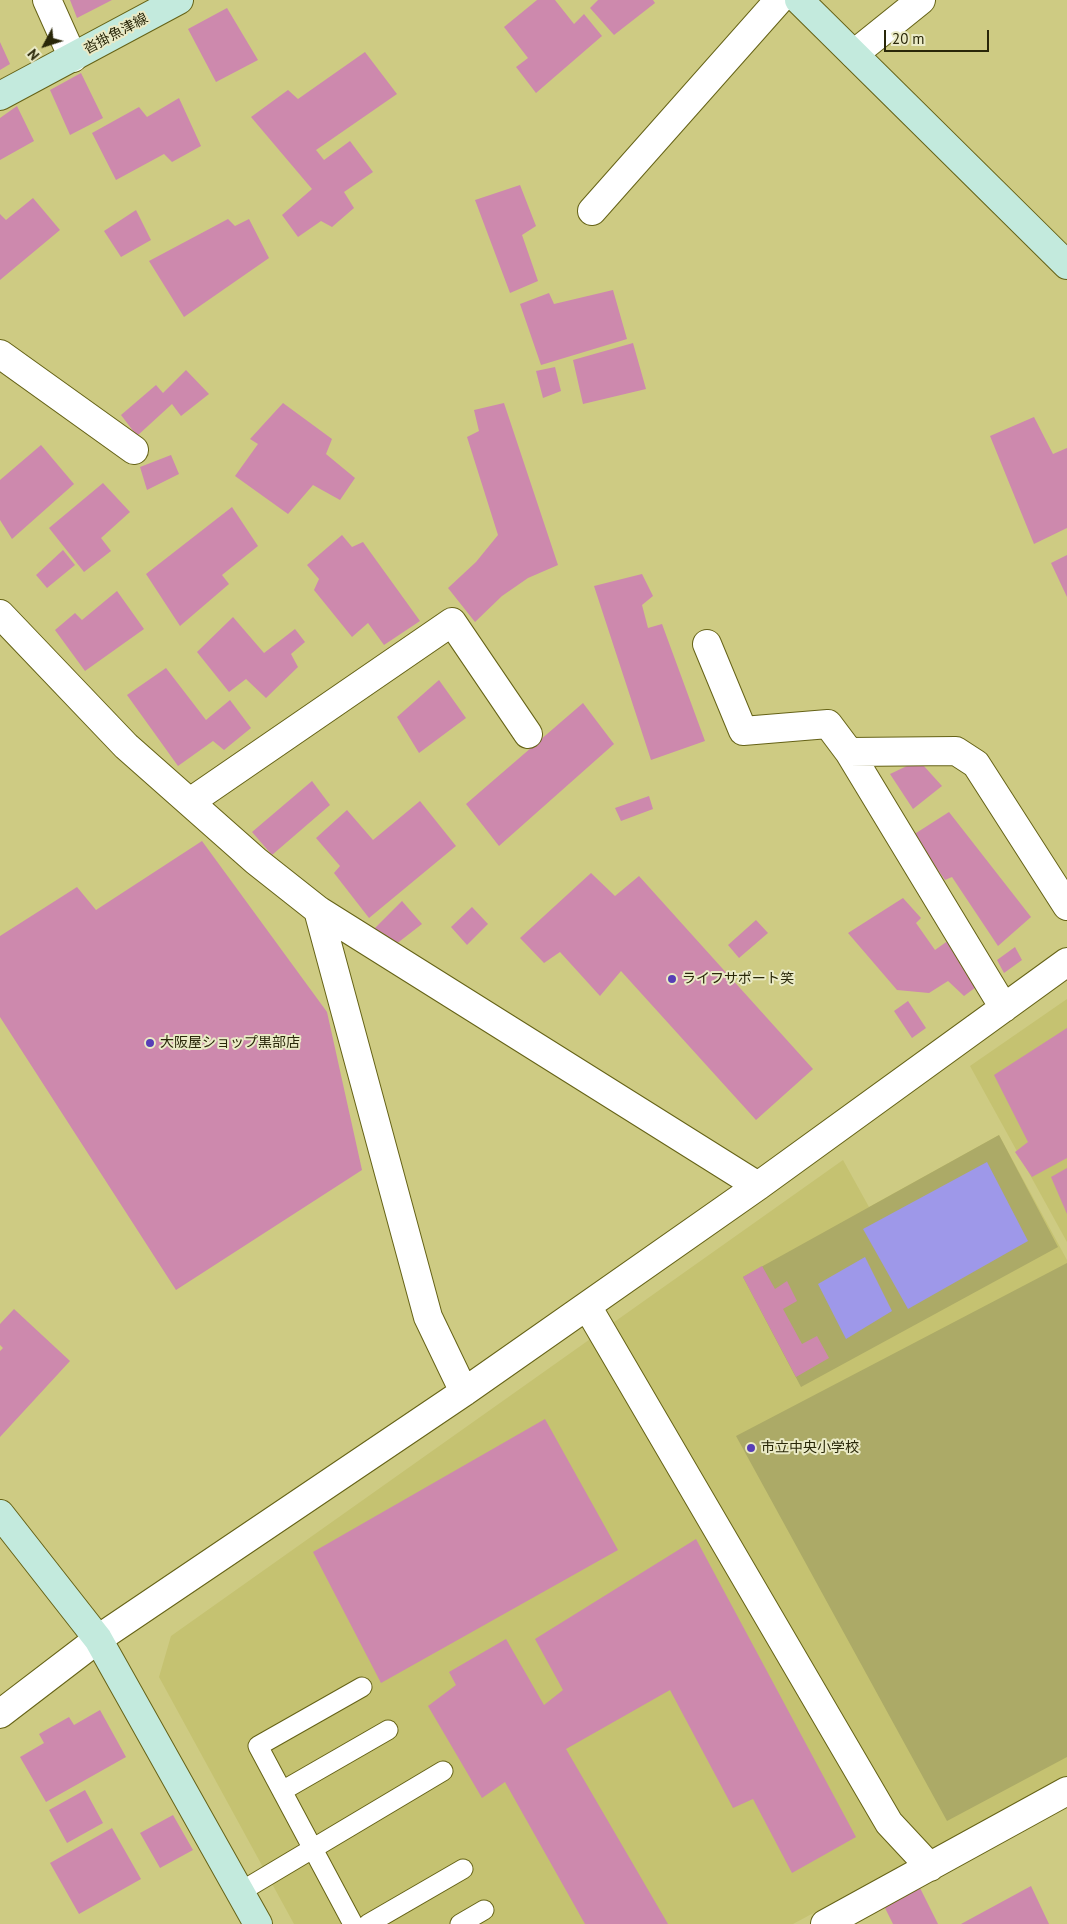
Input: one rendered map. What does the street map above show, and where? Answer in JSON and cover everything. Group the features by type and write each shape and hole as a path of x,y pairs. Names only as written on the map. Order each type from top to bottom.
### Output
{"street":[{"path":"47,0 73,58"},
{"name":"沓掛魚津線","path":"0,96 179,0"},
{"path":"592,211 780,0"},
{"path":"799,0 1067,265"},
{"path":"854,54 921,0"},
{"path":"0,354 134,450"},
{"path":"0,614 126,746 256,861 318,910 758,1186"},
{"path":"190,802 452,622 528,734"},
{"path":"707,644 743,731 828,724 849,752 1004,1008"},
{"path":"849,752 956,750 976,764 1067,906"},
{"path":"318,910 428,1317 464,1392"},
{"path":"0,1714 98,1639 464,1392 758,1186 1067,962"},
{"path":"587,1306 889,1823 930,1867"},
{"path":"0,1514 98,1639 258,1924"},
{"path":"824,1924 855,1917 930,1867 1067,1791"}],"lane":[{"path":"353,1924 258,1746 362,1687"},
{"path":"282,1791 388,1730"},
{"path":"240,1892 443,1771"},
{"path":"368,1924 463,1869"},
{"path":"460,1924 484,1910"}],"shaded area":[{"path":"1067,999 1067,1242 970,1066"},
{"name":"市立中央小学校","path":"999,1135 1067,1260 1067,1777 793,1924 294,1924 159,1677 171,1636 843,1160 869,1207"},
{"path":"999,1135 1058,1247 801,1387 743,1277"},
{"path":"987,1162 1028,1241 908,1309 863,1229"},
{"path":"865,1257 892,1311 846,1339 818,1284"},
{"path":"1067,1263 1067,1757 947,1821 736,1436"}],"building":[{"path":"70,0 112,0 77,18"},
{"path":"537,0 555,0 574,24 584,14 602,36 536,93 516,67 528,58 504,27"},
{"path":"598,0 653,0 655,3 614,35 590,8"},
{"path":"227,8 258,60 216,82 188,29"},
{"path":"0,42 10,64 0,70"},
{"path":"365,52 397,94 316,150 324,160 350,141 373,172 344,192 354,208 332,227 321,221 298,237 282,215 312,189 251,117 288,90 298,99"},
{"path":"81,73 103,118 70,135 50,90"},
{"path":"179,98 201,146 172,162 164,154 116,180 92,133 139,107 147,117"},
{"path":"17,106 34,141 0,160 0,118"},
{"path":"520,185 536,226 522,235 538,281 510,293 475,200"},
{"path":"33,198 60,230 0,280 0,214 6,220"},
{"path":"136,210 151,240 121,257 104,231"},
{"path":"228,219 235,226 249,219 269,258 184,317 149,261"},
{"path":"613,290 627,339 541,365 520,304 549,293 554,304"},
{"path":"633,343 646,389 583,404 573,360"},
{"path":"555,367 561,391 543,398 536,371"},
{"path":"186,370 209,394 181,416 172,404 137,436 121,415 156,385 163,393"},
{"path":"283,403 332,439 326,454 355,478 340,500 313,485 288,514 235,476 258,444 250,439"},
{"path":"504,403 558,565 528,578 502,596 475,622 448,588 476,562 498,535 467,437 479,431 474,410"},
{"path":"1034,417 1053,454 1067,448 1067,528 1034,544 990,436"},
{"path":"41,445 74,484 12,539 0,520 0,480"},
{"path":"171,455 179,474 147,490 140,467"},
{"path":"103,483 130,512 101,538 111,551 84,572 49,528"},
{"path":"232,507 258,546 222,575 229,584 180,626 146,574"},
{"path":"342,535 352,547 363,542 420,621 384,645 368,623 352,637 314,590 319,579 307,565"},
{"path":"63,550 75,565 47,588 36,575"},
{"path":"1067,555 1067,597 1051,563"},
{"path":"642,574 653,596 642,605 648,628 662,624 705,741 651,760 594,586"},
{"path":"117,591 144,629 85,671 55,630 75,613 82,620"},
{"path":"233,617 264,653 295,629 305,642 291,654 298,667 266,698 246,679 229,692 197,652"},
{"path":"166,668 206,720 230,700 251,728 224,750 213,741 178,766 127,695"},
{"path":"439,680 466,718 419,753 397,717"},
{"path":"583,703 614,744 499,846 466,804"},
{"path":"923,765 942,786 913,809 890,774 907,766"},
{"path":"312,781 330,805 272,855 252,832"},
{"path":"649,796 653,809 621,821 615,808"},
{"path":"420,801 456,846 369,918 334,873 340,866 316,838 347,810 373,840"},
{"path":"949,812 1031,917 998,946 952,877 945,880 913,835"},
{"path":"202,841 327,1012 362,1170 176,1290 0,1017 0,936 77,887 96,910"},
{"path":"591,873 615,896 639,876 813,1069 756,1120 621,971 600,996 560,952 544,963 520,938"},
{"path":"903,898 921,918 916,923 935,950 949,940 976,987 964,996 948,981 929,993 897,990 848,933"},
{"path":"402,901 422,924 391,948 373,930"},
{"path":"472,907 488,924 467,945 451,927"},
{"path":"756,920 768,933 739,958 728,945"},
{"path":"1015,947 1022,960 1004,973 997,960"},
{"path":"908,1001 926,1028 912,1038 894,1011"},
{"path":"1067,1028 1067,1158 1032,1177 1015,1152 1028,1142 994,1075"},
{"path":"1067,1168 1067,1214 1051,1177"},
{"path":"762,1266 775,1289 787,1281 797,1301 783,1309 802,1344 817,1336 829,1358 796,1377 743,1277"},
{"path":"14,1309 70,1361 0,1437 0,1351 3,1348 0,1345 0,1324"},
{"path":"545,1419 618,1550 381,1683 313,1552"},
{"path":"696,1539 856,1837 792,1873 753,1799 733,1808 670,1690 566,1749 668,1924 585,1924 505,1782 482,1798 428,1706 456,1685 449,1672 506,1639 544,1705 563,1690 535,1639"},
{"path":"100,1710 126,1757 46,1802 20,1757 44,1743 39,1734 69,1717 74,1725"},
{"path":"85,1790 103,1823 67,1843 49,1810"},
{"path":"173,1815 193,1850 160,1868 140,1833"},
{"path":"112,1828 141,1879 79,1914 50,1863"},
{"path":"1031,1886 1049,1924 961,1924"},
{"path":"920,1888 938,1924 893,1924 884,1906"}],"place":[{"name":"ライフサポート笑","path":"672,979"},
{"name":"大阪屋ショップ黒部店","path":"150,1043"},
{"name":"市立中央小学校","path":"751,1448"}]}
